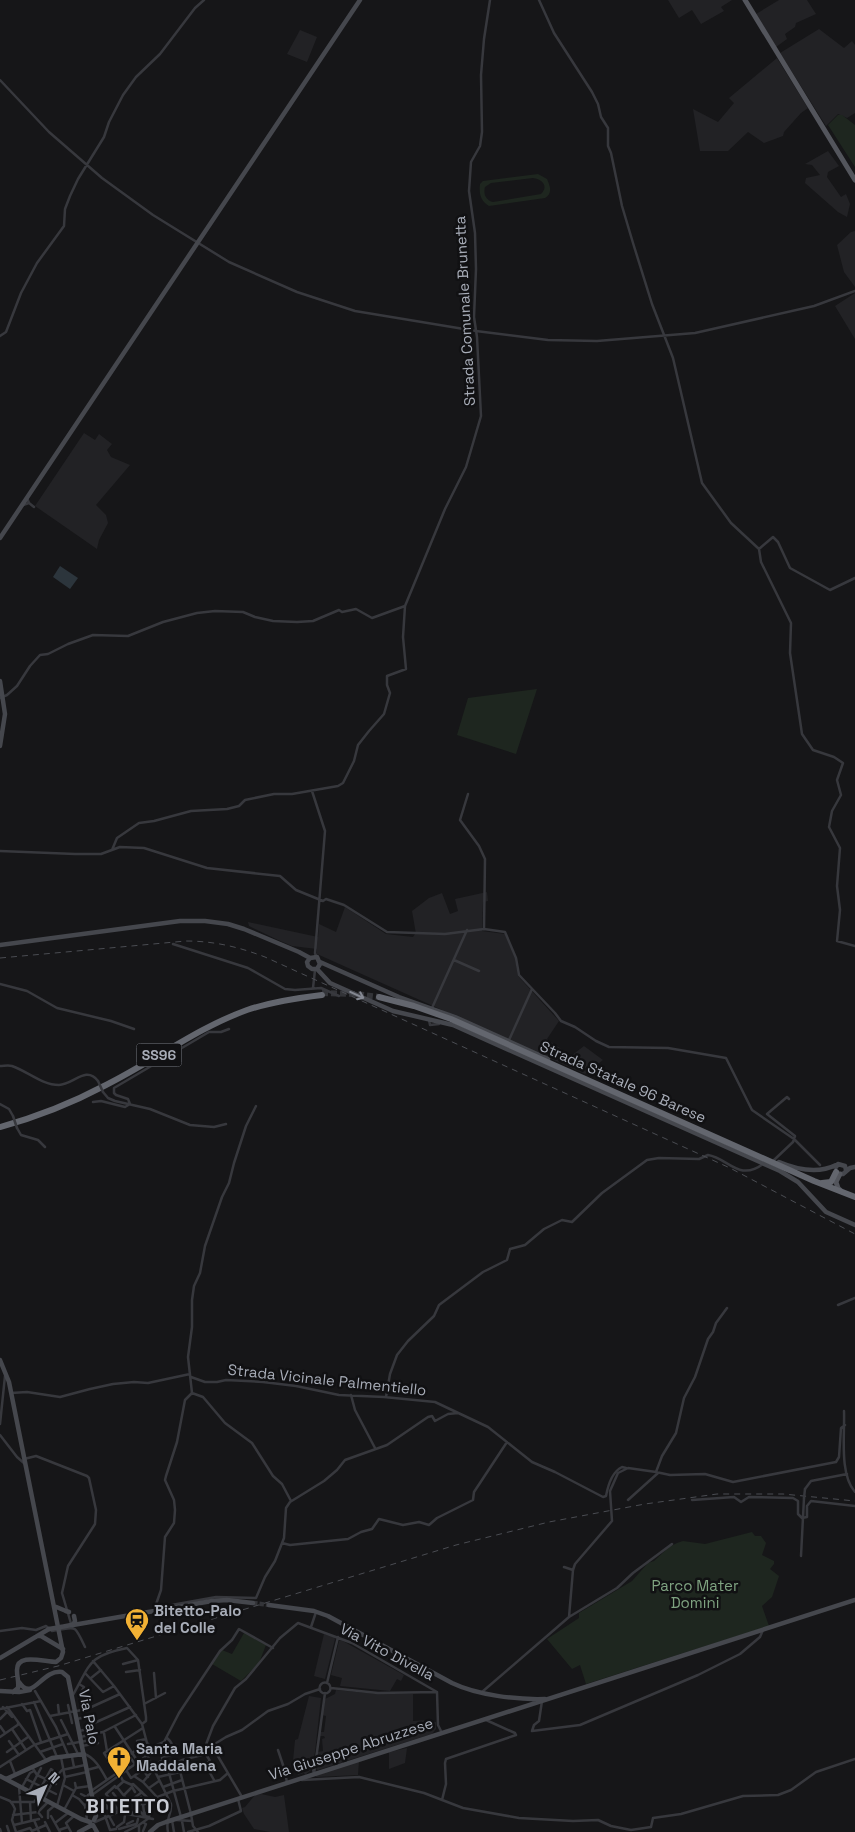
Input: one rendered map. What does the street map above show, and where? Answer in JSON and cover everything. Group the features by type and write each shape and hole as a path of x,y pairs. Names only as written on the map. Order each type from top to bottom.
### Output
{"highway":[{"name":"SS96","path":"0,1126 53,1107 104,1084 192,1033 232,1014 279,999 322,994"},
{"name":"Strada Statale 96 Barese","path":"379,998 414,1006 459,1023 855,1198 797,1176 450,1021 379,998"},
{"path":"814,1181 823,1184 829,1183 833,1180 836,1170"}],"main road":[{"path":"0,538 360,0"},
{"path":"746,2 855,180"},
{"path":"0,681 5,714 0,746"},
{"path":"0,945 180,921 205,921 244,928 299,952 315,962 399,997 432,1008 509,1041 774,1160 802,1170 836,1170 855,1166"},
{"path":"315,962 330,983 393,1011 439,1021 474,1034 760,1164 786,1174 798,1182 826,1212 855,1225"},
{"path":"845,1167 841,1164 836,1170 836,1182 838,1188 855,1198"},
{"path":"0,1360 7,1375 26,1460 60,1628 59,1645 62,1656 56,1662 29,1659 21,1662 17,1668 18,1688"},
{"path":"269,1605 316,1611 342,1622 457,1685 492,1694 531,1698 552,1697 574,1691 855,1600"},
{"path":"0,1658 47,1630 154,1610 219,1601 253,1603"},
{"path":"55,1608 85,1622"},
{"path":"57,1618 65,1612"},
{"path":"72,1626 75,1620 74,1616"},
{"path":"45,1639 43,1634 47,1630"},
{"path":"36,1636 59,1645"},
{"name":"Via Palo","path":"34,1690 44,1677 54,1672 62,1672 69,1679 87,1769 89,1789 96,1816 92,1822"},
{"path":"0,1691 18,1688 34,1690"},
{"path":"492,1694 531,1698"},
{"name":"Via Giuseppe Abruzzese","path":"159,1826 303,1778 314,1772 321,1772 430,1737 439,1730 485,1719 552,1697"},
{"path":"520,1698 524,1701 522,1707"},
{"path":"522,1707 531,1701 531,1698"},
{"path":"6,1779 46,1760 59,1756 84,1754"},
{"path":"0,1776 56,1805 66,1814 75,1815 80,1820 92,1822"},
{"path":"79,1832 92,1822"},
{"path":"92,1822 97,1832"},
{"path":"150,1832 159,1826"}],"street":[{"path":"0,336 6,332 36,263 64,226 65,209 70,196 78,179 104,137 109,122 129,86 140,72 160,54 195,8 204,0"},
{"name":"Strada Comunale Brunetta","path":"112,850 117,838 139,823 191,811 227,809 239,806 245,800 274,794 312,791 338,786 343,783 354,761 358,745 383,716 390,693 387,685 387,676 406,669 403,637 405,606 444,509 466,467 482,416 474,317 475,233 469,191 471,162 480,146 482,132 484,39 490,0"},
{"path":"539,0 554,33 592,92 598,104 601,117 608,128 608,146 622,206 664,336 673,358 702,483 731,523 759,549 761,562 791,623 790,653 802,734 813,750 834,757 843,763 837,780 841,795 832,811 829,827 840,848 837,886 840,910 837,941 855,946"},
{"path":"0,80 49,132 135,203 230,262 297,292 334,305 369,314 548,340 597,341 695,332 814,306 855,291"},
{"path":"27,497 28,503 34,507"},
{"path":"22,505 28,503"},
{"path":"759,549 773,537 778,542 790,568 830,590 855,578"},
{"path":"1,697 16,686 40,655 48,654 93,635 128,636 171,620 197,613 215,611 243,612 273,621 297,622 313,621 339,610 342,612 356,609 372,618 405,606"},
{"path":"312,791 325,831 313,988"},
{"path":"468,794 460,820 479,846 485,859 484,929"},
{"path":"0,851 101,854 120,847 144,848 207,868 280,876 296,890 323,902 326,899 344,905 387,932 444,934 484,929 507,933 516,958 519,976 556,1013 561,1022 575,1027 609,1048 668,1048 726,1058 752,1110 794,1139 820,1165"},
{"path":"432,1008 467,930"},
{"path":"173,944 248,968 285,989 321,988 339,996"},
{"path":"454,960 479,971"},
{"path":"0,984 27,991 57,1008 111,1021 134,1029"},
{"path":"509,1041 532,989"},
{"path":"130,1104 128,1100 116,1095 114,1088 209,1032 221,1032 229,1028"},
{"path":"0,1066 11,1066 28,1075 59,1085 85,1074 93,1076 108,1098 115,1101 150,1109 194,1126 214,1127 226,1124"},
{"path":"774,1160 794,1139 795,1135 767,1114 787,1097 789,1099"},
{"path":"93,1102 101,1100 126,1107 130,1104"},
{"path":"0,1104 10,1109 21,1135 38,1140 45,1148"},
{"path":"192,1393 188,1357 192,1328 194,1286 200,1273 208,1237 222,1196 229,1184 232,1167 246,1126 256,1106"},
{"path":"386,1397 390,1374 397,1355 408,1341 434,1316 439,1305 483,1272 507,1260 510,1249 524,1246 544,1229 562,1220 572,1222 587,1206 647,1160 659,1158 699,1159 708,1155 735,1169 748,1169 760,1164"},
{"path":"779,1156 780,1162"},
{"path":"838,1305 855,1298"},
{"path":"628,1500 656,1472 676,1433 684,1398 695,1377 708,1339 716,1323 728,1308"},
{"path":"0,1424 5,1376"},
{"path":"11,1393 27,1392 60,1397 111,1385 134,1382 148,1383 190,1376"},
{"name":"Strada Vicinale Palmentiello","path":"190,1376 205,1382 226,1380 296,1386 323,1392 432,1402 492,1429 533,1463 555,1472 603,1497 606,1496 608,1486 616,1471 622,1466 626,1468"},
{"path":"192,1393 203,1397 224,1422 252,1443 273,1476 282,1484 291,1501"},
{"path":"154,1610 161,1590 165,1537 174,1523 174,1500 166,1476 177,1442 185,1400 192,1393"},
{"path":"351,1395 355,1410 376,1448"},
{"path":"844,1411 846,1470 855,1492"},
{"path":"154,1610 216,1597 257,1598 264,1577 275,1561 284,1538 286,1508 291,1501 324,1481 345,1460 392,1442 428,1416 432,1416 436,1421 448,1414 459,1413"},
{"path":"569,1617 573,1570 577,1561 612,1521 610,1491 618,1473 626,1468 672,1476 706,1474 733,1482 836,1462 839,1459 842,1428 845,1425"},
{"path":"0,1435 21,1461 32,1456 49,1460 86,1475 88,1478 96,1510 95,1524 68,1566 62,1598 72,1626 76,1629 85,1647"},
{"path":"282,1542 290,1545 348,1539 372,1529 379,1519 403,1525 420,1522 429,1525 436,1518 473,1500 474,1492 507,1442"},
{"path":"801,1556 805,1489 811,1481 847,1474"},
{"path":"692,1500 734,1497 741,1502 749,1497 796,1499 799,1504 798,1516 802,1518"},
{"path":"802,1518 807,1516 807,1506 811,1501 855,1506"},
{"path":"482,1692 569,1617 617,1588 637,1570 672,1544"},
{"path":"564,1567 573,1570"},
{"path":"311,1627 316,1611"},
{"name":"Via Vito Divella","path":"273,1648 280,1638 298,1623 338,1637 437,1692"},
{"path":"0,1631 22,1628 36,1630 46,1626 52,1631 60,1628"},
{"path":"103,1785 106,1780 138,1762 150,1752 152,1747 163,1743 179,1713 220,1651 232,1640 239,1629 273,1648 246,1679 233,1690 213,1726 205,1750"},
{"path":"542,1701 538,1721 532,1731 580,1725 731,1660 756,1642 763,1634 763,1630"},
{"path":"327,1683 338,1637"},
{"path":"72,1696 93,1660 100,1655 127,1648 139,1661 146,1721 142,1724"},
{"path":"93,1660 136,1715 142,1724 147,1741 152,1747"},
{"path":"123,1664 139,1661"},
{"path":"91,1678 101,1670"},
{"path":"126,1672 140,1670"},
{"path":"85,1673 103,1692 114,1686"},
{"path":"154,1673 156,1698"},
{"path":"327,1683 331,1688 378,1693 437,1692 439,1730"},
{"path":"320,1690 322,1684 327,1683"},
{"path":"79,1684 84,1687 80,1694"},
{"path":"428,1686 428,1692"},
{"path":"324,1693 331,1688"},
{"path":"34,1690 48,1712 70,1755 75,1770 73,1775"},
{"path":"320,1690 324,1693"},
{"path":"164,1760 178,1763 182,1760 200,1756 205,1750 242,1730 268,1711 288,1704 305,1694 320,1690"},
{"path":"144,1704 165,1693"},
{"path":"314,1772 324,1693"},
{"path":"50,1716 92,1707 120,1694"},
{"path":"3,1708 41,1701"},
{"path":"34,1702 64,1769 65,1777 56,1805 48,1811 60,1831 68,1826"},
{"path":"22,1704 27,1711 30,1710 41,1742"},
{"path":"58,1705 59,1714"},
{"path":"68,1705 72,1723"},
{"path":"92,1724 130,1707"},
{"path":"3,1708 19,1724"},
{"path":"3,1708 19,1724 46,1760"},
{"path":"0,1719 7,1712"},
{"path":"39,1716 48,1712"},
{"path":"68,1744 89,1735 104,1732 136,1715"},
{"path":"77,1719 90,1716 95,1734"},
{"path":"442,1800 446,1784 446,1760 516,1735 485,1719"},
{"path":"61,1720 78,1754"},
{"path":"0,1737 19,1724"},
{"path":"0,1726 5,1733"},
{"path":"114,1726 148,1777"},
{"path":"81,1739 87,1727 94,1728"},
{"path":"107,1751 143,1728"},
{"path":"12,1729 26,1750"},
{"path":"104,1732 107,1751 104,1753 150,1819"},
{"path":"0,1768 34,1745 68,1734"},
{"path":"89,1735 90,1740"},
{"path":"7,1752 28,1737"},
{"path":"150,1752 154,1754 175,1746 167,1738"},
{"path":"81,1739 97,1739"},
{"path":"81,1739 98,1743"},
{"path":"10,1741 19,1755"},
{"path":"137,1742 147,1741"},
{"path":"123,1759 147,1741"},
{"path":"40,1752 63,1744"},
{"path":"115,1746 126,1763 131,1778 134,1776 143,1782 156,1798 173,1791 222,1779 228,1774"},
{"path":"188,1832 197,1831 241,1811 240,1798 212,1746"},
{"path":"278,1750 285,1771 286,1783"},
{"path":"160,1751 169,1775 184,1832"},
{"path":"126,1752 134,1764"},
{"path":"134,1776 178,1752"},
{"path":"84,1754 89,1755 102,1769 106,1780"},
{"path":"147,1755 171,1808 159,1826 159,1832"},
{"path":"207,1756 210,1761 205,1764 214,1781"},
{"path":"296,1780 314,1772 359,1777 424,1793 462,1808 519,1818 572,1821 598,1820 611,1826 631,1830 651,1827 653,1818 681,1814 742,1796 778,1795 791,1790 816,1772 855,1759"},
{"path":"126,1763 131,1760"},
{"path":"10,1761 15,1774"},
{"path":"178,1763 192,1821 197,1831"},
{"path":"32,1766 37,1775 54,1783"},
{"path":"13,1815 38,1812 46,1800 48,1790 54,1783 57,1775 64,1769 75,1770 100,1767"},
{"path":"143,1782 152,1774 152,1767"},
{"path":"29,1791 41,1768"},
{"path":"0,1797 12,1802 36,1801 41,1786 51,1769 57,1775"},
{"path":"75,1770 87,1769"},
{"path":"73,1775 75,1770"},
{"path":"22,1823 20,1787 30,1772 34,1771"},
{"path":"149,1788 158,1779 180,1772"},
{"path":"63,1785 75,1790 89,1789 103,1785 119,1774"},
{"path":"65,1777 73,1775"},
{"path":"0,1782 6,1779"},
{"path":"26,1779 56,1794"},
{"path":"98,1780 103,1785 108,1802 117,1812 132,1815 137,1802"},
{"path":"163,1787 182,1780"},
{"path":"98,1799 108,1802 116,1797 113,1793 124,1781"},
{"path":"55,1823 66,1814 75,1790 75,1783"},
{"path":"105,1794 112,1787 125,1787 150,1819 168,1832"},
{"path":"118,1788 137,1802 151,1808 150,1819"},
{"path":"81,1794 89,1789"},
{"path":"85,1806 89,1789"},
{"path":"72,1795 85,1806 92,1822 120,1810 120,1802 137,1802"},
{"path":"12,1802 14,1825 17,1831"},
{"path":"30,1802 32,1820 39,1830"},
{"path":"108,1802 107,1809 118,1829"},
{"path":"125,1824 124,1814 128,1803 137,1802"},
{"path":"137,1802 150,1819"},
{"path":"137,1802 146,1824 141,1832"},
{"path":"118,1829 137,1802"},
{"path":"118,1829 137,1802"},
{"path":"137,1802 141,1832"},
{"path":"170,1804 176,1802"},
{"path":"117,1812 113,1807 102,1810 110,1830 118,1829 133,1821"},
{"path":"14,1825 40,1818 38,1812"},
{"path":"71,1832 66,1823 75,1815"},
{"path":"144,1823 150,1819"},
{"path":"181,1819 192,1821"},
{"path":"173,1820 174,1832"},
{"path":"7,1826 9,1832 30,1828 32,1831 39,1830 46,1824 50,1832"}],"shaded area":[{"path":"668,0 732,0 721,7 724,11 701,24 692,10 679,18"},
{"path":"779,0 807,0 816,14 796,23 795,27 785,34 787,39 776,47 756,14"},
{"path":"819,29 844,48 852,41 855,45 855,113 847,118 838,114 826,126 780,53"},
{"path":"300,30 317,37 307,62 287,54"},
{"path":"777,58 808,108 784,132 783,136 764,143 748,132 728,151 700,151 693,109 718,122 734,103 729,98"},
{"path":"828,151 839,166 828,172 827,177 841,197 846,194 850,204 847,217 838,212 805,183 806,178 820,175 812,165 805,164"},
{"path":"855,231 855,287 844,272 837,245 851,232"},
{"path":"855,293 855,339 835,306"},
{"path":"84,433 95,440 99,434 112,444 107,450 111,457 130,465 96,505 106,515 108,523 99,540 97,549 35,506"},
{"path":"60,566 78,578 70,589 53,577"},
{"path":"487,892 488,901 483,902 482,931 505,934 515,958 518,976 559,1021 547,1039 571,1056 584,1046 603,1060 585,1074 317,954 317,949 292,946 278,940 249,926 248,922 318,937 319,924 336,932 345,907 386,934 413,937 416,934 412,911 429,898 442,893 450,914 458,911 455,899"},
{"path":"324,1634 335,1639 325,1679 314,1676"},
{"path":"341,1640 404,1675 401,1681 397,1679 390,1691 340,1686 342,1678 331,1675 339,1641"},
{"path":"336,1690 378,1694 413,1694 413,1721 426,1720 427,1723 436,1722 436,1729 432,1734 318,1770 316,1769 318,1752 323,1751 322,1739 325,1738 320,1736 320,1732 324,1732 326,1716 322,1715 325,1699 335,1694"},
{"path":"309,1696 321,1698 315,1752 311,1770 305,1775 304,1773 298,1775 293,1761 295,1740 298,1739"},
{"path":"407,1748 405,1763 389,1769 389,1752"},
{"path":"359,1761 358,1775 316,1777 316,1775"},
{"path":"261,1794 275,1797 284,1795 289,1832 270,1832 254,1829 242,1808 255,1795"}],"green space":[{"path":"838,115 842,115 855,125 855,167 828,125"},
{"path":"538,174 547,179 550,192 545,198 489,206 484,202 480,194 480,184 483,181","holes":["536,179 543,183 544,188 541,194 493,202 485,194 485,187 491,183"]},
{"path":"537,689 516,754 457,735 468,698"},
{"name":"Parco Mater Domini","path":"752,1532 755,1536 761,1536 766,1543 762,1555 774,1561 770,1569 779,1576 772,1597 762,1606 769,1626 586,1684 580,1665 572,1669 547,1639 579,1618 579,1613 632,1581 648,1563 654,1561 669,1547 683,1541 705,1544"},
{"path":"244,1633 266,1645 259,1663 241,1681 212,1664 222,1650 232,1654"}],"tunnel":[{"path":"322,993 379,997"},
{"path":"253,1603 269,1605"}],"railway":[{"path":"0,958 186,941 216,943 246,950 730,1168 855,1234"},
{"path":"0,1680 58,1666 456,1545 549,1522 645,1504 717,1494 783,1494 855,1501"}],"place":[{"name":"Bitetto-Palo del Colle","path":"137,1641"},
{"name":"Santa Maria Maddalena","path":"119,1779"}],"district":[{"name":"BITETTO","path":"128,1806"}]}
